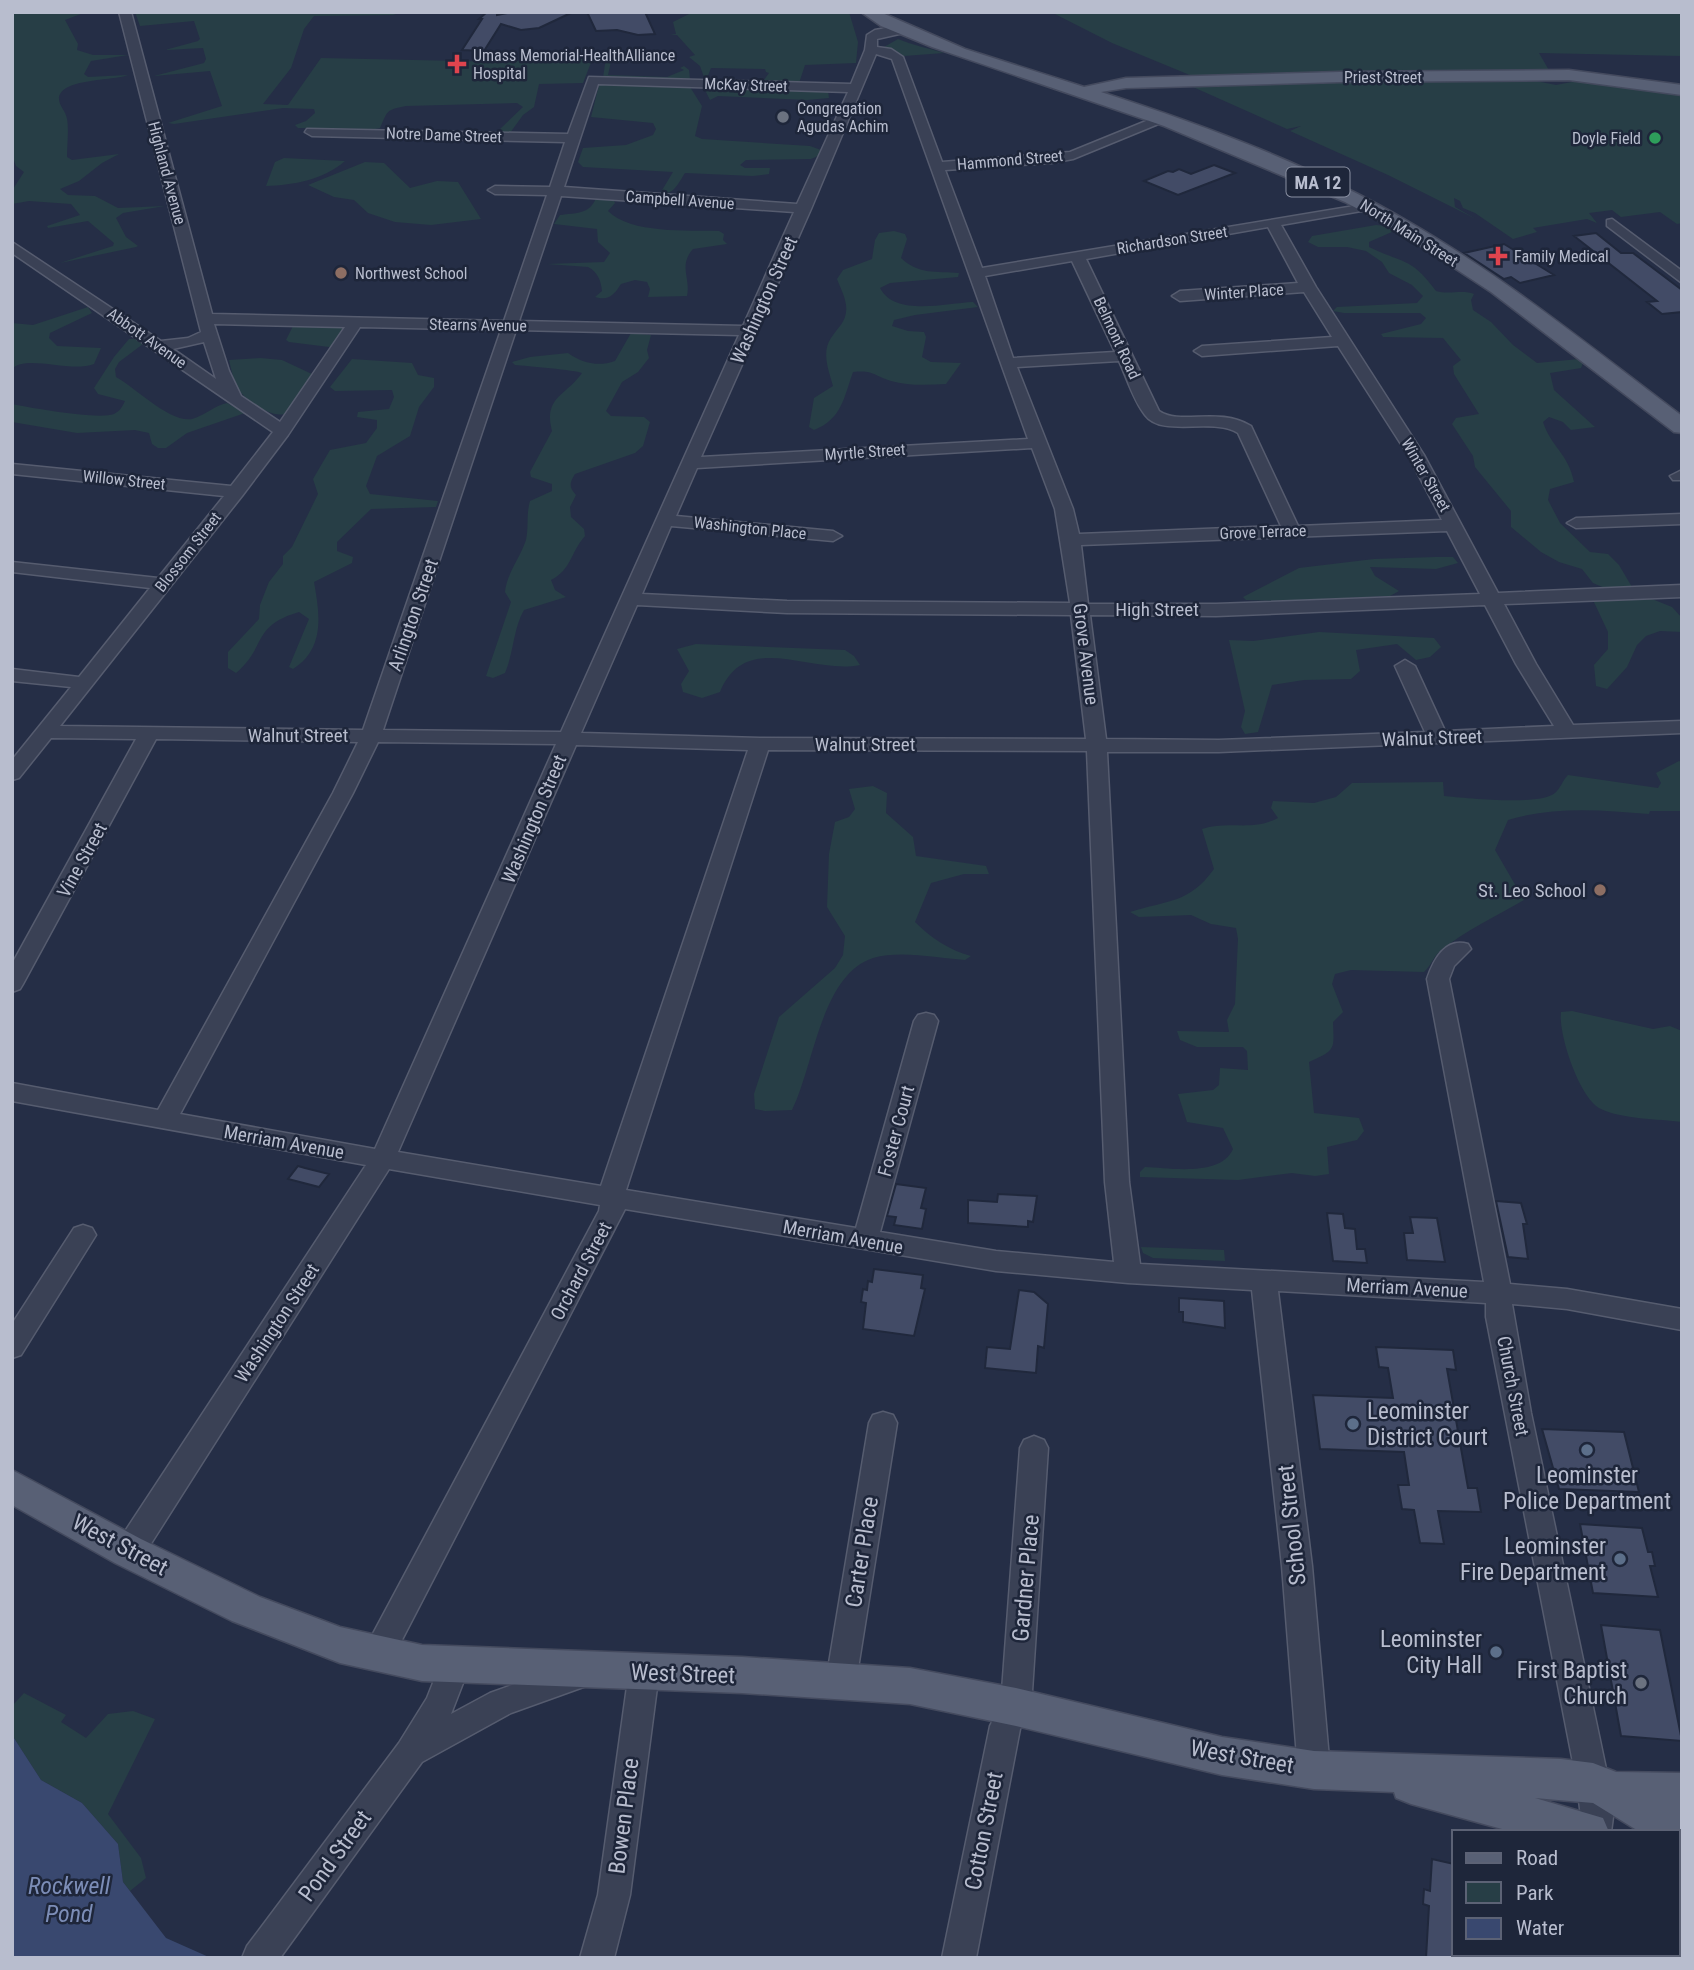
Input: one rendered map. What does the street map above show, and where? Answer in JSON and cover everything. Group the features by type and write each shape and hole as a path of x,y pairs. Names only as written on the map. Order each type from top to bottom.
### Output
{"main road":[{"name":"North Main Street","path":"869,12 960,53 1161,120 1296,172 1367,206 1403,226 1555,328 1682,427"},
{"name":"North Main Street","path":"884,12 904,29"},
{"name":"Priest Street","path":"1084,93 1103,86 1126,83 1340,77 1569,75 1682,90"},
{"path":"1066,87 1086,83 1126,83"},
{"name":"West Street","path":"12,1486 128,1551 246,1609 340,1645 422,1663 910,1686 1016,1707 1222,1756 1314,1770 1384,1774 1444,1795 1597,1807 1682,1793"},
{"path":"1597,1807 1670,1830"}],"street":[{"name":"Highland Avenue","path":"125,12 146,99 209,326 225,382 235,399"},
{"path":"870,54 882,39 904,29"},
{"name":"Grove Avenue","path":"870,54 899,65 1063,509 1071,540 1097,744 1117,1182 1128,1273"},
{"name":"Washington Street","path":"128,1551 383,1159 804,209 870,54"},
{"name":"McKay Street","path":"593,79 856,88"},
{"name":"Arlington Street","path":"164,1121 343,793 371,736 512,326 593,79"},
{"name":"Hammond Street","path":"937,166 1051,159 1073,155 1161,120"},
{"name":"Notre Dame Street","path":"312,132 575,138"},
{"name":"Campbell Avenue","path":"495,190 556,191 804,209"},
{"name":"Richardson Street","path":"977,273 1367,206"},
{"name":"Winter Street","path":"1273,223 1308,287 1416,455 1455,525 1525,664 1568,733"},
{"path":"1612,223 1682,279"},
{"name":"Abbott Avenue","path":"12,246 282,431"},
{"name":"Belmont Road","path":"1077,256 1157,419"},
{"name":"Winter Place","path":"1180,296 1308,287"},
{"name":"Stearns Avenue","path":"209,326 355,323 750,331"},
{"name":"Blossom Street","path":"12,774 236,492 282,431 355,323"},
{"path":"160,346 192,342 209,326"},
{"path":"1202,351 1343,341"},
{"path":"1007,363 1126,356"},
{"path":"1157,419 1218,419 1238,424 1245,430 1292,531"},
{"name":"Myrtle Street","path":"692,463 1039,443"},
{"name":"Willow Street","path":"12,468 236,492"},
{"path":"1577,523 1682,519"},
{"name":"Washington Place","path":"666,520 833,536"},
{"name":"Grove Terrace","path":"1071,540 1455,525"},
{"path":"12,567 164,584"},
{"name":"High Street","path":"631,599 787,607 1216,610 1682,591"},
{"path":"1405,666 1438,737"},
{"path":"12,675 83,683"},
{"name":"Walnut Street","path":"48,732 568,738 760,744 1265,746 1682,727"},
{"name":"Vine Street","path":"12,984 149,734"},
{"name":"Orchard Street","path":"379,1653 612,1211 614,1183 760,744"},
{"name":"Church Street","path":"1460,949 1446,959 1439,970 1438,979 1499,1293 1499,1317 1517,1413 1597,1807"},
{"name":"Foster Court","path":"865,1241 926,1021"},
{"name":"Merriam Avenue","path":"12,1092 383,1159 1016,1264 1128,1273 1499,1293 1567,1299 1682,1320"},
{"path":"12,1347 83,1236"},
{"name":"School Street","path":"1264,1281 1297,1566 1314,1770"},
{"name":"Carter Place","path":"841,1681 883,1423"},
{"name":"Gardner Place","path":"1016,1707 1034,1448"},
{"name":"Pond Street","path":"259,1958 410,1753 440,1705 455,1665"},
{"name":"Pond Street","path":"410,1753 500,1703 590,1671"},
{"name":"Bowen Place","path":"597,1958 614,1895 644,1672"},
{"name":"Cotton Street","path":"960,1958 1005,1726 1016,1707"}],"green space":[{"path":"12,12 86,12 65,20 78,44 77,50 93,55 128,55 91,61 84,74 88,77 128,75 88,81 61,92 59,102 68,123 67,157 72,160 119,154 79,181 60,189 68,195 95,196 118,208 165,206 123,213 116,218 126,237 138,246 60,263 113,246 114,243 88,221 48,228 47,226 80,215 71,204 29,201 12,204 13,189 24,172 16,166 12,155"},
{"path":"135,12 388,12 396,15 314,16 304,29 291,68 263,104 288,105 321,58 506,62 573,56 579,53 592,60 583,83 539,84 534,107 523,115 510,133 504,133 500,129 523,107 517,103 406,106 391,110 380,128 375,129 298,128 295,125 306,121 315,113 314,109 283,108 174,124 168,123 222,106 210,71 154,76 204,63 206,59 203,48 165,50 200,39 194,21 140,26"},
{"path":"687,12 849,12 858,42 856,63 805,65 799,83 737,81 764,80 769,73 765,69 711,68 707,78 727,80 705,80 700,66 689,57 695,55 677,35 670,35 676,34 673,22 689,14"},
{"path":"1051,12 1682,12 1682,56 1539,53 1550,72 1197,78 1112,43"},
{"path":"898,39 944,53 904,56 884,47"},
{"path":"610,56 608,75 667,77 684,70 680,68 684,66 689,70 690,79 603,78 606,57"},
{"name":"Doyle Field","path":"1531,80 1556,85 1577,81 1682,94 1682,223 1677,224 1660,212 1621,217 1612,210 1589,213 1597,223 1587,219 1533,228 1537,232 1513,239 1463,208 1460,201 1454,198 1455,207 1476,219 1388,175 1290,131 1301,126 1287,129 1193,87 1333,82"},
{"path":"599,85 690,87 702,106 695,136 702,139 810,146 821,150 818,156 811,159 746,160 740,165 745,168 770,168 769,174 753,176 685,173 672,191 661,192 673,172 583,167 578,162 583,148 626,145 653,135 656,129 653,123 591,117"},
{"path":"705,90 828,91 829,98 807,100 718,96 710,100"},
{"path":"284,158 345,161 327,173 308,180 266,186 275,162"},
{"path":"365,162 384,163 410,188 437,181 458,182 481,219 431,225 395,222 368,213 354,200 334,197 308,185"},
{"path":"596,198 613,199 615,203 608,211 631,224 660,229 719,231 724,234 723,240 727,244 693,249 686,261 687,296 648,297 650,289 647,282 635,280 621,284 608,298 595,297 602,291 594,271 588,267 547,264 604,262 610,253 598,242 597,229 554,224 560,215 586,210"},
{"path":"1376,225 1386,226 1394,231 1369,242 1369,247 1413,267 1436,291 1474,294 1471,300 1473,310 1491,322 1513,345 1537,363 1579,359 1583,363 1581,368 1550,373 1554,390 1595,427 1571,430 1563,422 1549,417 1543,422 1550,438 1568,464 1574,482 1550,489 1548,500 1560,523 1590,552 1608,554 1619,565 1632,587 1607,589 1593,583 1582,569 1559,562 1541,552 1511,527 1511,511 1475,467 1473,456 1452,424 1456,418 1479,414 1454,374 1453,366 1461,360 1443,338 1383,337 1381,334 1421,324 1426,318 1420,313 1333,311 1337,307 1417,303 1423,296 1412,285 1389,273 1382,262 1366,251 1347,247 1318,247 1308,242 1312,236"},
{"path":"894,231 905,234 907,239 901,258 914,267 928,271 959,273 958,277 890,283 880,288 887,297 897,303 909,305 936,306 973,302 978,307 915,315 894,320 892,326 924,332 926,337 922,357 931,362 961,363 946,384 904,384 869,372 853,372 841,406 831,420 814,430 809,427 814,398 833,386 827,362 828,344 844,320 846,311 845,298 837,279 843,270 872,259 879,233"},
{"path":"88,307 92,313 50,333 49,338 57,346 101,348 94,364 73,366 27,363 12,369 12,323 33,325"},
{"path":"293,326 344,328 335,346 329,347 289,342 286,340"},
{"path":"631,333 651,335 647,350 649,358 638,372 622,382 606,411 611,416 644,417 650,422 643,446 635,453 575,474 571,484 576,495 570,507 571,517 584,529 585,536 567,566 551,580 555,590 566,597 524,610 505,673 493,678 486,676 511,602 505,592 506,585 526,540 530,501 552,491 552,484 531,477 530,472 552,431 550,420 553,404 582,373 515,365 512,362 568,353 590,363 609,363 615,361"},
{"path":"129,339 141,339 143,344 119,362 115,369 116,377 164,410 183,419 192,419 227,403 245,413 187,433 166,448 158,448 152,444 149,433 135,430 77,433 12,422 12,404 80,415 116,413 125,401 98,394 94,388"},
{"path":"352,359 412,363 418,375 434,378 434,387 419,407 410,436 377,456 366,486 370,494 438,501 436,507 371,509 337,542 337,551 353,557 352,563 314,582 318,630 311,652 293,669 289,667 309,619 299,612 273,624 236,673 228,668 228,652 259,619 260,605 269,582 283,564 283,556 292,547 318,494 313,479 330,450 366,443 377,428 377,420 357,417 358,412 389,409 394,397 392,390 335,391 330,387"},
{"path":"229,360 282,360 314,375 284,414 272,413 258,406 240,392 236,384"},
{"path":"1453,557 1458,563 1436,569 1370,567 1375,576 1399,591 1390,596 1276,601 1246,600 1243,597 1299,568 1374,559"},
{"path":"1652,599 1672,607 1682,618 1682,632 1660,631 1646,636 1637,645 1627,667 1607,689 1596,686 1594,665 1608,649 1608,632 1593,600"},
{"path":"1319,632 1434,638 1441,647 1430,657 1416,660 1397,644 1356,650 1360,671 1351,679 1304,680 1272,685 1258,732 1245,734 1241,727 1245,711 1229,640 1253,641"},
{"path":"696,644 845,650 854,656 860,665 821,665 763,658 746,663 731,673 720,692 702,698 683,692 681,684 689,671 677,649"},
{"path":"1682,762 1682,811 1650,811 1649,814 1595,810 1560,811 1508,820 1495,850 1524,900 1450,944 1438,953 1424,972 1351,970 1335,974 1332,984 1343,1012 1333,1022 1332,1048 1309,1062 1314,1113 1359,1118 1364,1131 1357,1140 1327,1147 1329,1174 1315,1176 1292,1173 1238,1180 1140,1177 1140,1172 1145,1167 1194,1169 1218,1164 1227,1158 1233,1149 1223,1128 1187,1122 1178,1094 1213,1090 1219,1085 1220,1068 1248,1070 1247,1051 1243,1047 1197,1047 1180,1040 1177,1031 1229,1032 1227,1020 1235,1004 1238,939 1236,928 1211,924 1191,915 1139,917 1130,912 1186,895 1205,880 1214,869 1202,829 1268,822 1278,818 1271,808 1273,801 1314,803 1336,797 1352,783 1443,782 1444,796 1534,799 1555,793 1568,775 1658,788 1661,783 1656,773"},
{"path":"873,786 887,793 886,813 913,837 916,856 986,866 989,874 964,874 931,883 915,922 941,943 971,956 965,960 907,955 884,956 873,958 855,968 830,1002 792,1110 755,1109 754,1094 779,1017 835,968 843,955 845,936 827,907 829,854 835,822 849,817 855,809 849,789"},
{"path":"1572,1011 1653,1029 1670,1026 1682,1031 1682,1122 1619,1115 1593,1103 1578,1080 1563,1035 1561,1012"},
{"path":"1141,1247 1224,1250 1225,1261 1153,1258 1143,1253"},
{"path":"24,1693 66,1715 61,1722 86,1738 108,1714 133,1711 155,1719 108,1814 141,1858 146,1878 130,1891 123,1882 118,1844 82,1803 41,1780 12,1735 12,1706"}],"water":[{"name":"Rockwell Pond","path":"12,1735 41,1780 82,1803 118,1844 123,1882 166,1938 211,1958 12,1958"}],"building":[{"path":"487,12 497,12 497,15 512,12 573,12 539,28 521,30 501,24 484,51 462,50 482,19 479,19"},
{"path":"587,12 645,12 655,34 596,31"},
{"path":"1214,165 1235,173 1178,195 1144,181 1168,171 1179,169 1191,174"},
{"path":"1596,233 1621,253 1633,253 1682,290 1682,312 1662,314 1647,302 1657,301 1574,236"},
{"path":"1504,244 1554,275 1520,283 1511,277 1504,279 1464,253"},
{"path":"298,1166 329,1174 319,1187 288,1179"},
{"path":"896,1184 926,1188 921,1208 926,1209 922,1229 894,1225 896,1217 887,1216"},
{"path":"998,1194 1037,1196 1033,1222 1028,1221 1028,1227 968,1223 968,1200 997,1202"},
{"path":"1496,1201 1521,1203 1527,1224 1523,1224 1528,1259 1508,1257"},
{"path":"1327,1213 1343,1214 1345,1228 1355,1229 1357,1249 1365,1249 1367,1263 1333,1261"},
{"path":"1410,1217 1437,1218 1445,1262 1407,1260 1404,1233 1413,1233"},
{"path":"874,1269 923,1275 921,1288 925,1289 914,1336 863,1329 866,1303 861,1302 863,1289 867,1290 868,1281 872,1282"},
{"path":"1019,1290 1034,1292 1048,1304 1044,1348 1038,1346 1036,1373 985,1368 987,1347 1010,1349"},
{"path":"1179,1298 1224,1301 1225,1328 1183,1322 1183,1312 1179,1312"},
{"path":"1376,1347 1453,1350 1456,1370 1447,1369 1468,1488 1477,1488 1481,1512 1438,1511 1444,1544 1420,1543 1414,1510 1402,1509 1398,1485 1409,1485 1404,1452 1320,1449 1313,1395 1393,1398 1388,1368 1379,1367"},
{"name":"Leominster Police Department","path":"1542,1429 1624,1432 1639,1492 1559,1489"},
{"name":"Leominster Fire Department","path":"1580,1524 1642,1528 1648,1552 1652,1552 1655,1566 1650,1566 1658,1597 1593,1593"},
{"name":"First Baptist Church","path":"1601,1625 1660,1630 1682,1741 1621,1736"},
{"path":"1432,1859 1452,1864 1454,1958 1426,1958 1429,1906 1423,1904 1424,1889 1430,1891"}],"place":[{"name":"Umass Memorial-HealthAlliance Hospital","path":"457,64"},
{"name":"Congregation Agudas Achim","path":"783,117"},
{"name":"Doyle Field","path":"1655,138"},
{"name":"Family Medical","path":"1498,256"},
{"name":"Northwest School","path":"341,273"},
{"name":"St. Leo School","path":"1600,890"},
{"name":"Leominster District Court","path":"1353,1424"},
{"name":"Leominster Police Department","path":"1587,1450"},
{"name":"Leominster Fire Department","path":"1620,1559"},
{"name":"Leominster City Hall","path":"1496,1652"},
{"name":"First Baptist Church","path":"1641,1683"}]}
